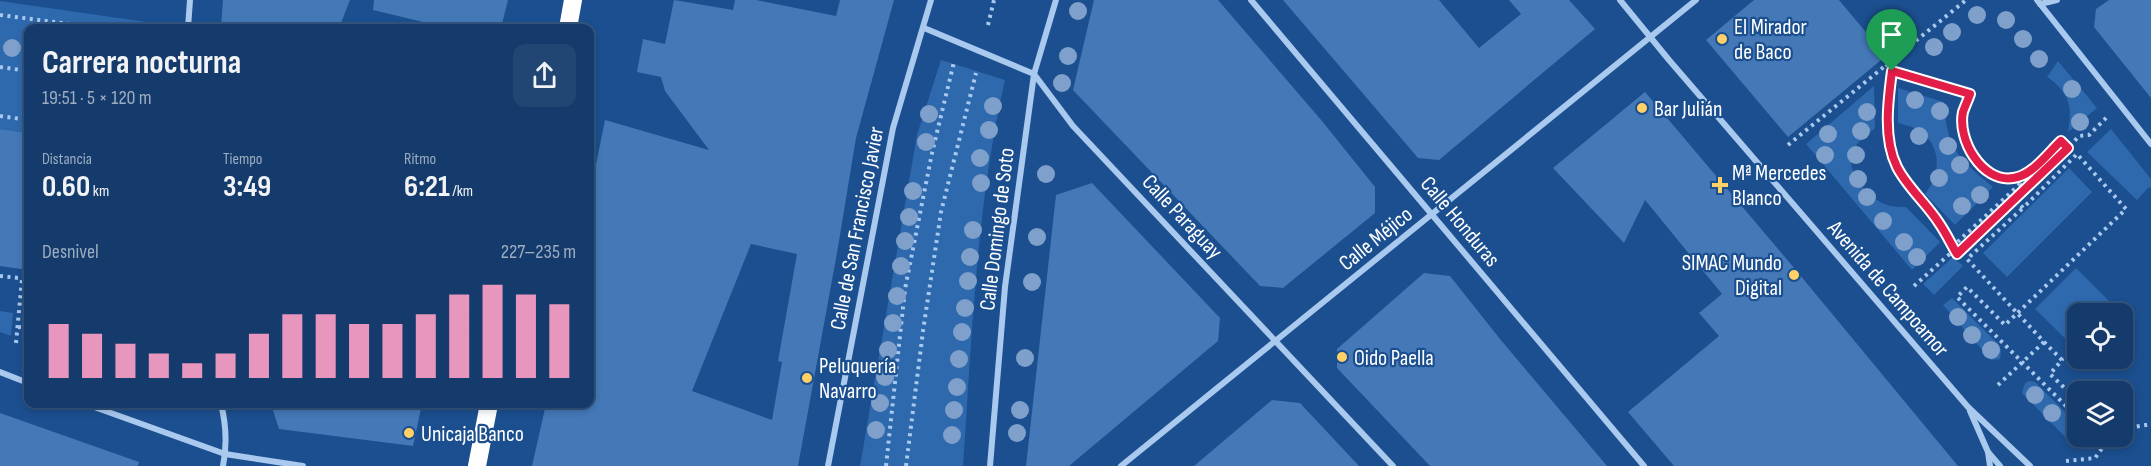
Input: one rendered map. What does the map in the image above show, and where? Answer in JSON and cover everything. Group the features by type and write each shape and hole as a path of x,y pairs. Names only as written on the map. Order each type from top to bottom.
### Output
{"highway":[{"path":"569,24 573,0"},
{"path":"477,466 488,408"}],"street":[{"path":"188,24 190,0"},
{"name":"Calle de San Francisco Javier","path":"828,466 893,129 931,0"},
{"name":"Calle Domingo de Soto","path":"990,466 1005,287 1034,74 1056,0"},
{"name":"Calle Honduras","path":"1251,0 1434,214 1463,252 1644,466"},
{"name":"Avenida de Campoamor","path":"1620,0 1968,407 2030,466"},
{"name":"Calle Méjico","path":"1121,466 1696,0"},
{"path":"2038,2 2057,0"},
{"path":"2038,2 2151,144"},
{"path":"924,28 1034,74"},
{"name":"Calle Paraguay","path":"1034,74 1073,126 1393,466"},
{"path":"0,372 24,381"},
{"name":"Avenida de Campoamor","path":"1968,407 1988,452 1990,466"},
{"path":"97,408 225,454 303,466"},
{"path":"222,408 225,417 223,466"},
{"name":"Avenida de Campoamor","path":"1988,452 2000,466"}],"path":[{"path":"988,26 994,0"},
{"path":"1788,145 1966,0"},
{"path":"0,15 69,24"},
{"path":"886,466 905,289 932,153 959,43"},
{"path":"1886,64 1892,71 1970,94 1963,113 1964,136 1972,154 1985,169 2000,178 2014,178 2028,172 2061,141 2068,148"},
{"path":"0,67 24,70"},
{"path":"1892,71 1888,98 1890,140 1897,167 1939,223 1957,254 2016,200 2079,136 2089,135 2107,117"},
{"path":"906,466 941,212 976,73"},
{"path":"0,116 24,119"},
{"path":"2067,391 2049,374 2062,360 2044,342 2018,314 1967,259 2077,154 2126,209 2018,314 2005,325 1967,287 1957,297 2067,407"},
{"path":"1914,286 2020,184 2014,178"},
{"path":"2016,200 2023,208"},
{"path":"0,276 22,279 16,344"},
{"path":"18,327 24,328"},
{"path":"1998,386 2044,342"},
{"path":"2133,427 2151,424"},
{"path":"2066,461 2095,458 2103,447"}],"shaded area":[{"path":"0,1 160,24 24,24 24,132 0,129"},
{"path":"941,60 1005,80 987,176 981,224 963,466 860,466 917,135"},
{"path":"2058,61 2097,108 2068,132 2070,115 2068,100 2060,88 2047,77"},
{"path":"1874,86 1875,128 1856,145 1852,153 1852,168 1864,189 1885,204 1906,207 1940,242 1912,270 1806,144"},
{"path":"1898,88 1944,102 1948,131 1956,151 1993,187 1955,225 1925,194 1934,177 1937,159 1935,150 1925,135 1914,128 1898,123"},
{"path":"2111,129 2151,179 2151,188 2149,187 2137,200 2087,152"},
{"path":"2069,168 2092,192 2007,277 1983,253"},
{"path":"1953,257 1963,266 1934,295 1923,284"},
{"path":"2076,268 2111,303 2067,303 2067,340 2035,309"},
{"path":"1952,298 1999,345 2000,359 1991,360 1943,305"},
{"path":"0,311 13,313 11,336 0,332"},
{"path":"2035,382 2067,414 2067,439 2022,393 2025,383"}],"building":[{"path":"223,0 350,0 341,24 221,24"},
{"path":"374,0 508,0 502,24 431,24 373,10"},
{"path":"674,0 733,10 735,0 756,0 836,16 840,0 894,0 856,138 798,466 532,466 545,408 594,408 594,174 605,120 709,150 665,91 661,77 637,72 643,39 665,44","holes":["751,244 797,254 778,361 782,362 772,420 692,391"]},
{"path":"1094,0 1218,0 1322,121 1375,187 1375,213 1283,288 1260,286 1073,90"},
{"path":"1283,0 1439,0 1479,48 1521,14 1509,0 1569,0 1595,29 1439,160 1418,158"},
{"path":"1754,0 1839,0 1886,56 1788,137 1706,40"},
{"path":"2109,0 2151,0 2151,98 2094,27 2096,9"},
{"path":"1645,92 1958,466 1674,466 1628,412 1719,336 1699,313 1722,294 1645,200 1624,243 1553,168"},
{"path":"0,129 24,132 24,269 0,266"},
{"path":"1092,183 1220,318 1218,341 1069,466 1026,466 1056,195"},
{"path":"1424,273 1450,276 1607,466 1430,466 1337,368 1337,349"},
{"path":"1272,400 1300,403 1359,466 1194,466"},
{"path":"272,408 421,408 413,446 279,429"},
{"path":"0,413 139,462 138,466 0,466"}],"place":[{"name":"El Mirador de Baco","path":"1722,39"},
{"name":"Bar Julián","path":"1642,108"},
{"name":"Mª Mercedes Blanco","path":"1720,185"},
{"name":"SIMAC Mundo Digital","path":"1794,275"},
{"name":"Oido Paella","path":"1342,357"},
{"name":"Peluquería Navarro","path":"807,378"},
{"name":"Unicaja Banco","path":"409,433"}],"route":[{"path":"1892,71 1970,94 1963,113 1964,136 1972,154 1985,169 2000,178 2014,178 2028,172 2061,141 2068,148 1957,254 1939,223 1897,167 1890,140 1888,98 1892,71"}]}
